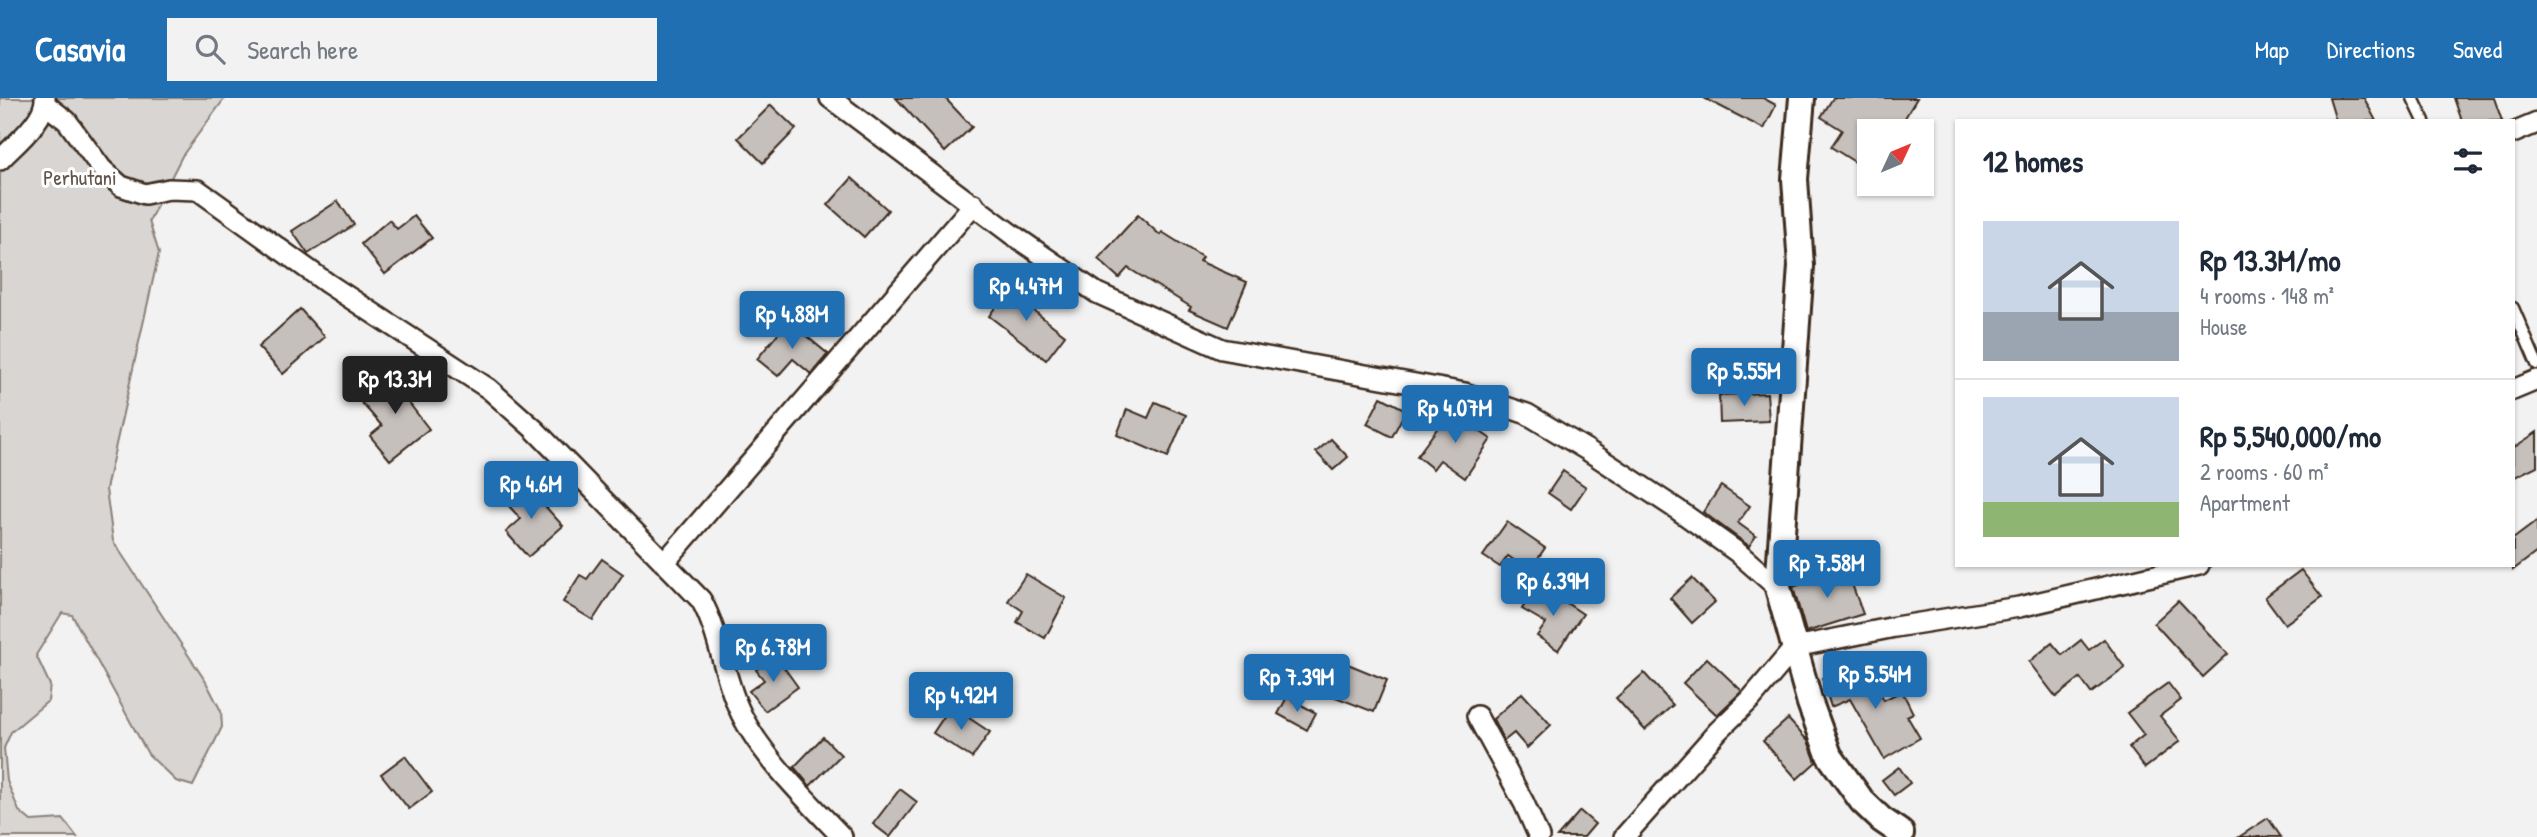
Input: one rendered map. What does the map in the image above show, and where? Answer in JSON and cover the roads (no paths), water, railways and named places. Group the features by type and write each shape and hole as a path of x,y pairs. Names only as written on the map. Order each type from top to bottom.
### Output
{"street":[{"path":"1802,98 1795,180 1801,265 1778,588 1818,729 1829,755 1862,801 1904,836"},
{"path":"832,99 1010,233 1097,293 1222,349 1465,393 1527,414 1678,510 1737,552 1778,588"},
{"path":"0,160 38,117 45,101 67,121 102,169 121,186 145,194 169,189 198,190 327,283 489,389 534,429 701,600 707,611 723,670 739,711 761,747 842,837"},
{"path":"2515,132 2537,123"},
{"path":"664,563 974,204"},
{"path":"2515,389 2537,380"},
{"path":"1624,837 1795,648 1895,627 2019,607 2190,567"},
{"path":"1476,716 1524,803 1539,837"}],"lane":[{"path":"2413,98 2423,119"},
{"path":"2515,313 2537,363"}],"park label":[{"name":"Perhutani","path":"80,178"}]}
